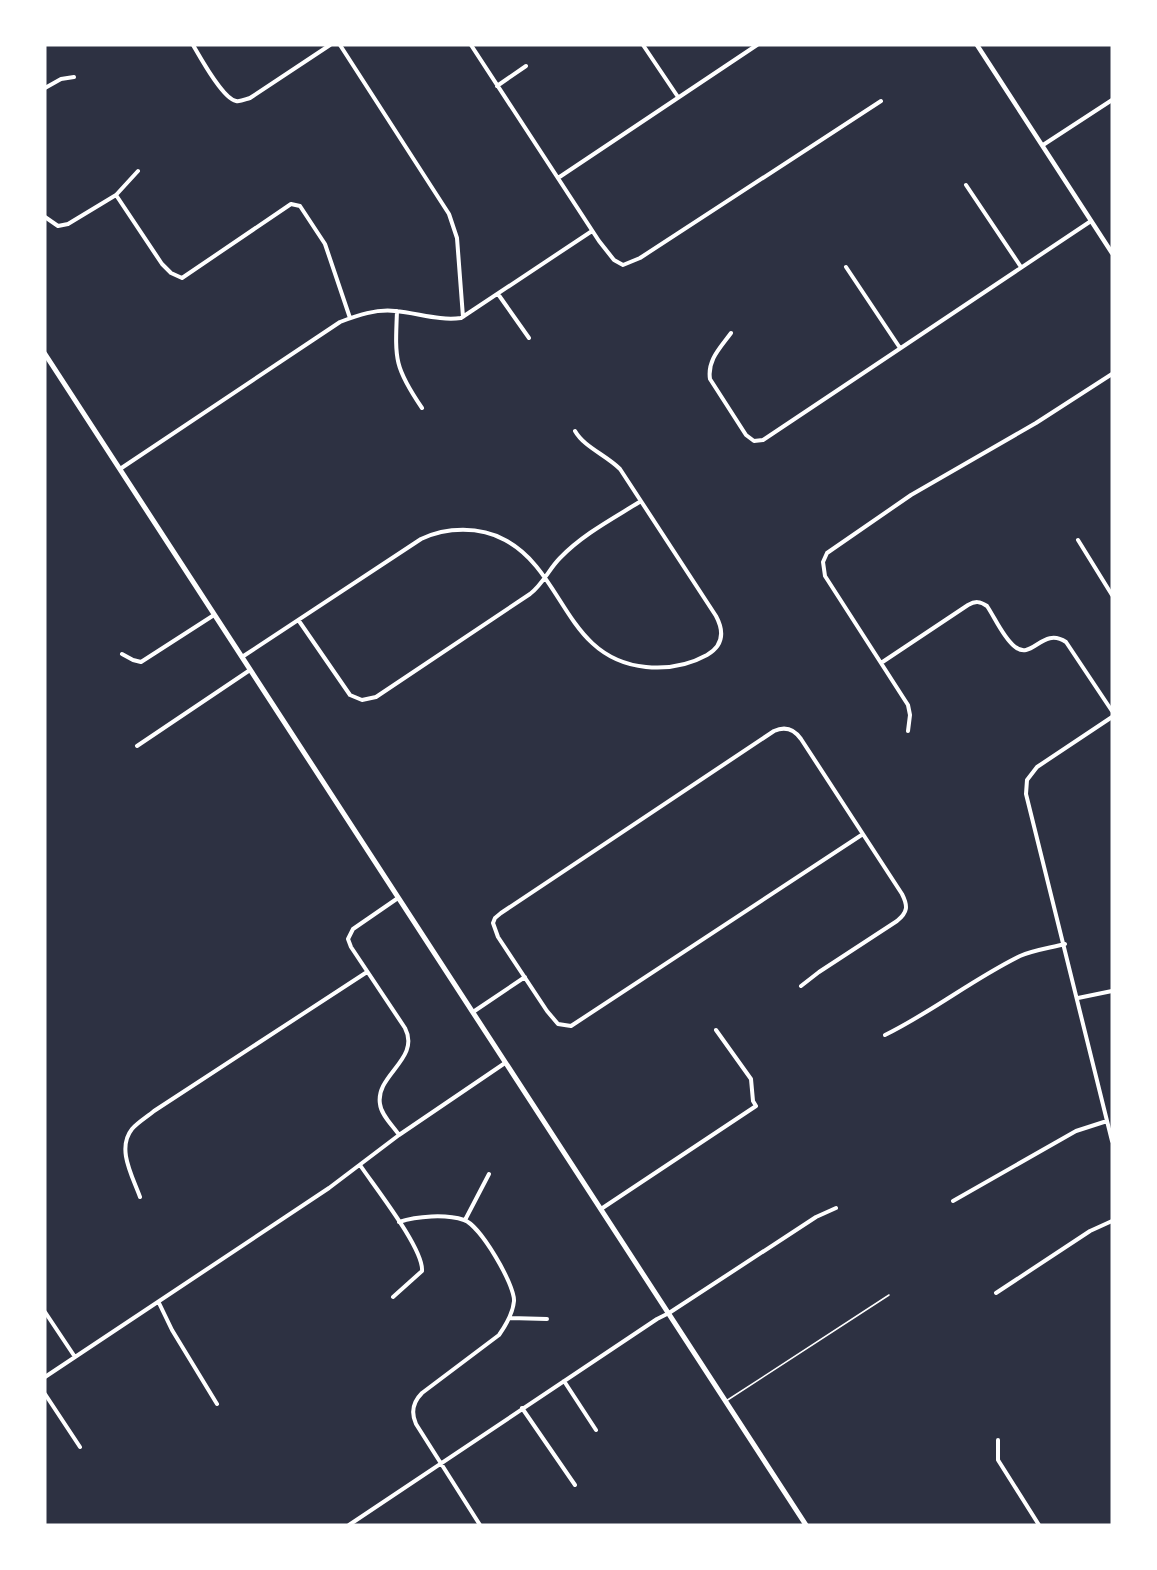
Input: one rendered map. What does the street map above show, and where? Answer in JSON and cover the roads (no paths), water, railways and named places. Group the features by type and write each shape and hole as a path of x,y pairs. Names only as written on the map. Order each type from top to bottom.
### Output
{"main road":[{"path":"45,354 806,1525"}],"street":[{"path":"193,45 213,76 234,101 250,98 330,45"},
{"path":"340,45 449,213 457,238 463,317"},
{"path":"471,45 607,253 622,265 640,258 882,101"},
{"path":"643,45 678,97"},
{"path":"558,178 757,45"},
{"path":"977,45 1112,253"},
{"path":"497,86 526,66"},
{"path":"45,88 61,79 74,77"},
{"path":"1043,145 1112,100"},
{"path":"45,217 53,224 62,226 116,195 138,171"},
{"path":"966,185 1021,267"},
{"path":"116,195 162,264 171,273 182,278 291,204 296,204 303,208 325,244 350,318"},
{"path":"731,333 712,360 710,378 741,428 754,441 768,437 1091,221"},
{"path":"120,469 325,331 350,318 366,313 397,311 441,319 463,317 592,231"},
{"path":"846,267 900,348"},
{"path":"498,294 529,338"},
{"path":"397,311 397,364 422,408"},
{"path":"908,730 910,716 908,705 825,576 823,567 827,553 911,495 1036,423 1112,374"},
{"path":"242,657 421,539 454,530 481,531 504,539 527,555 586,638 603,652 626,664 654,668 680,665 710,653 722,639 722,630 716,616 620,469 603,453 582,441 575,431"},
{"path":"299,621 350,694 358,699 368,699 385,691 521,600 537,588 560,558 579,542 641,501"},
{"path":"1077,540 1112,596"},
{"path":"881,663 968,605 973,602 982,602 987,606 1011,644 1018,650 1028,650 1056,636 1066,642 1112,711"},
{"path":"122,654 141,662 214,615"},
{"path":"137,746 250,670"},
{"path":"1112,717 1037,767 1029,776 1026,784 1026,794 1112,1141"},
{"path":"801,986 897,921 907,910 907,904 902,894 863,834 801,739 794,731 786,728 774,731 501,913 493,922 498,937 552,1017 558,1024 564,1026 577,1023 863,834"},
{"path":"398,898 350,932 348,939 405,1028 409,1038 408,1048 384,1086 379,1100 384,1114 399,1135"},
{"path":"885,1035 924,1015 960,990 1021,956 1065,944"},
{"path":"140,1197 126,1154 126,1142 133,1127 367,972"},
{"path":"473,1012 525,977"},
{"path":"1078,998 1112,991"},
{"path":"600,1210 756,1106 753,1101 751,1079 716,1030"},
{"path":"45,1377 329,1188 399,1135 505,1063"},
{"path":"953,1201 1076,1131 1107,1121"},
{"path":"360,1165 422,1260 422,1271 393,1297"},
{"path":"465,1220 489,1174"},
{"path":"349,1525 657,1319 816,1217 836,1208"},
{"path":"399,1222 426,1218 465,1220 479,1233 513,1290 514,1304 510,1318 495,1339 422,1393 415,1402 413,1413 416,1424 480,1525"},
{"path":"996,1293 1090,1231 1112,1221"},
{"path":"159,1303 172,1330 217,1404"},
{"path":"45,1312 75,1357"},
{"path":"510,1318 548,1319"},
{"path":"564,1381 596,1430"},
{"path":"45,1394 80,1447"},
{"path":"522,1408 575,1485"},
{"path":"998,1440 998,1460 1039,1525"}],"lane":[{"path":"726,1401 889,1295"}]}
